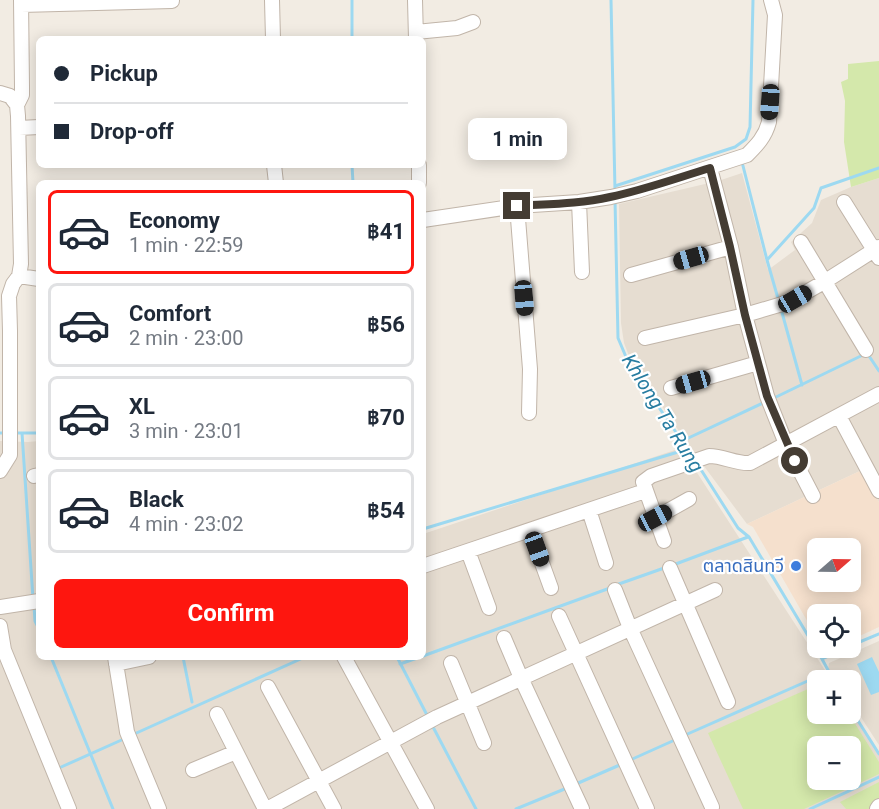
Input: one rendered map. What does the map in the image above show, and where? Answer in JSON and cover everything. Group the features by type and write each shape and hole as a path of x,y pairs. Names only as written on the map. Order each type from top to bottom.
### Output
{"street":[{"path":"16,105 22,96 21,2 172,0"},
{"path":"272,0 273,36"},
{"path":"415,0 416,36 457,28 473,22"},
{"path":"426,220 517,206 579,202 637,191 747,155 760,142 769,122 776,15 771,0"},
{"path":"0,93 10,96 16,105 19,128 21,264 19,276 9,296 10,455 0,471"},
{"path":"19,128 36,127"},
{"path":"710,168 767,396 786,444 813,496"},
{"path":"579,202 582,272"},
{"path":"645,338 782,304 877,252 844,202"},
{"path":"517,206 530,369 529,413"},
{"path":"801,242 866,350"},
{"path":"631,275 730,247"},
{"path":"19,276 36,279"},
{"path":"671,388 758,363"},
{"path":"664,541 643,482 651,476 705,456 750,463 879,394"},
{"path":"839,416 879,491"},
{"path":"426,565 645,491"},
{"path":"655,518 689,499"},
{"path":"589,510 606,563"},
{"path":"530,530 551,588"},
{"path":"468,551 489,608"},
{"path":"670,568 728,702"},
{"path":"615,590 711,808"},
{"path":"217,714 266,809 467,702 715,590"},
{"path":"0,607 36,601"},
{"path":"559,616 647,809"},
{"path":"0,627 4,650 69,809"},
{"path":"504,638 582,809"},
{"path":"116,660 127,732 159,809"},
{"path":"346,660 427,809"},
{"path":"451,663 484,743"},
{"path":"268,687 334,809"},
{"path":"193,770 236,752"}],"shaded area":[{"path":"742,173 768,270 795,250 791,242 812,223 821,200 879,178 879,502 862,470 747,524 692,450 631,361 624,343 621,323 619,204 718,181"},
{"path":"0,441 36,441 36,660 426,660 426,533 681,448 807,642 807,658 817,658 825,670 807,670 807,724 861,724 879,753 879,809 0,809"},
{"name":"ตลาดสินทวี","path":"862,470 879,502 879,627 861,635 861,604 807,604 807,621 753,527 747,524"},
{"path":"879,641 879,745 861,717 861,670 828,669 829,663 840,658 861,658 861,649"}],"green space":[{"path":"879,61 879,178 851,187 844,142 845,101 841,82 848,79 848,64"},
{"path":"807,689 807,724 855,724 879,762 879,774 861,782 861,736 807,736 807,790 845,790 804,809 743,809 708,733"},
{"path":"879,782 879,798 870,809 846,809 840,802"}],"water":[{"path":"872,657 879,672 879,692 871,695 857,664"}],"waterway":[{"path":"352,0 352,36"},
{"name":"Khlong Ta Rung","path":"611,0 615,191"},
{"path":"615,186 735,147 746,139 750,127 753,0"},
{"path":"742,162 767,260"},
{"path":"352,168 353,180"},
{"path":"779,302 767,260 814,208 821,188 879,168"},
{"name":"Khlong Ta Rung","path":"615,200 618,338 629,364 693,457"},
{"path":"781,309 802,385"},
{"path":"774,398 867,353 879,371"},
{"path":"682,441 765,402"},
{"path":"0,433 7,433"},
{"path":"14,433 36,433"},
{"path":"22,433 33,599"},
{"path":"426,528 688,449"},
{"name":"Khlong Ta Rung","path":"698,465 738,528 749,537 828,670"},
{"path":"673,565 748,537"},
{"path":"616,585 667,567"},
{"path":"426,655 610,588"},
{"path":"34,606 36,623"},
{"path":"861,641 879,634"},
{"path":"52,660 113,809"},
{"path":"184,660 192,702"},
{"path":"132,735 298,660"},
{"path":"399,660 428,717"},
{"path":"400,664 411,660"},
{"path":"683,736 807,681"},
{"name":"Khlong Ta Rung","path":"860,724 879,754"},
{"path":"432,725 476,809"},
{"path":"59,768 126,738"},
{"path":"628,761 677,739"},
{"path":"576,784 622,764"},
{"path":"810,809 879,777"},
{"path":"516,809 567,788"}],"place":[{"name":"ตลาดสินทวี","path":"796,566"}],"route":[{"path":"517,206 579,202 611,197 710,168 767,396 795,461"}]}
